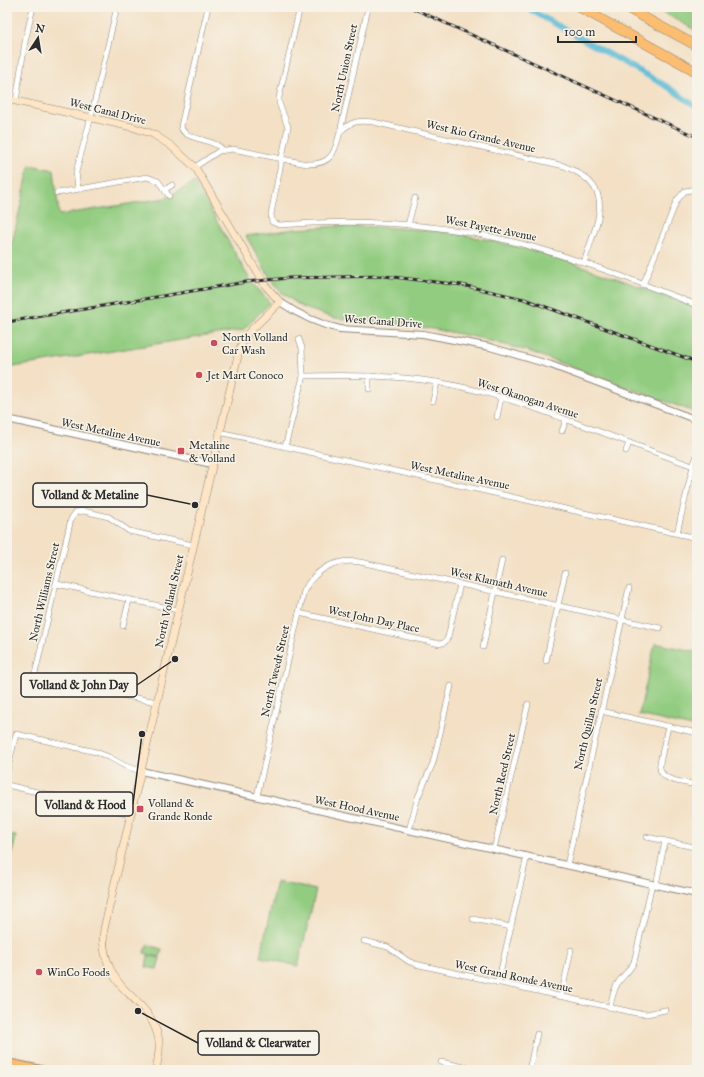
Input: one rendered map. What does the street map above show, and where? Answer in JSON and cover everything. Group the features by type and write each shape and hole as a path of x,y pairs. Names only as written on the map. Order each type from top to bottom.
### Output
{"highway":[{"path":"579,7 697,72"},
{"path":"625,7 697,46"}],"main road":[{"name":"West Canal Drive","path":"7,99 132,127 152,134 170,145 195,167 265,285 280,302"},
{"name":"North Volland Street","path":"156,1070 159,1056 159,1044 155,1028 144,1009 124,989 108,964 104,949 104,929 219,432 242,340 248,332 280,302"},
{"path":"7,1062 41,1070"}],"street":[{"path":"16,101 25,42 33,7"},
{"path":"195,167 215,153 223,150 216,143 185,134 181,130 208,7"},
{"path":"282,159 288,127 279,103 279,97 300,7"},
{"name":"North Union Street","path":"223,150 239,150 307,164 314,164 324,161 333,154 340,132 368,8"},
{"path":"78,188 76,172 91,117 116,11"},
{"name":"West Rio Grande Avenue","path":"340,132 350,123 358,121 374,122 564,166 575,170 593,185 598,192 600,206 584,263"},
{"name":"West Payette Avenue","path":"282,159 270,214 272,222 279,225 337,222 408,225 459,231 540,249 643,284 697,305"},
{"path":"57,193 78,188 151,178 158,181 169,196"},
{"path":"165,190 172,185"},
{"path":"643,284 676,200 684,191 697,189"},
{"path":"408,225 415,198"},
{"name":"West Canal Drive","path":"280,302 304,317 334,328 423,334 490,347 520,355 551,365 697,420"},
{"path":"285,446 303,376 302,348 299,339"},
{"name":"West Okanogan Avenue","path":"303,376 369,376 437,382 501,397 693,466"},
{"path":"369,376 369,389"},
{"path":"434,402 437,382"},
{"path":"496,417 501,397"},
{"name":"West Metaline Avenue","path":"7,419 212,464"},
{"path":"562,431 566,420"},
{"name":"West Metaline Avenue","path":"219,432 697,538"},
{"path":"626,451 629,443"},
{"path":"677,533 697,455"},
{"name":"North Williams Street","path":"157,702 34,678 57,584 71,518 76,512 84,511 105,516 129,531 193,545"},
{"path":"483,647 502,560"},
{"name":"West Klamath Avenue","path":"333,563 347,561 360,562 660,628"},
{"name":"North Tweedt Street","path":"257,796 299,613 307,586 317,574 333,563"},
{"path":"546,661 565,573"},
{"path":"57,584 178,610"},
{"name":"West John Day Place","path":"299,613 438,644 445,642 448,637 460,584"},
{"name":"North Quillan Street","path":"567,865 628,588"},
{"path":"123,626 129,600"},
{"path":"408,830 418,797 433,763 451,686"},
{"name":"North Reed Street","path":"494,849 528,704"},
{"path":"601,712 697,732"},
{"path":"668,726 660,764 661,774 668,778 697,785"},
{"name":"West Hood Avenue","path":"7,772 16,734 96,752 125,766 141,771 697,894"},
{"path":"7,785 131,814"},
{"path":"646,837 694,847"},
{"path":"610,1007 618,982 634,962 666,841"},
{"path":"498,983 527,856"},
{"path":"473,919 511,927"},
{"name":"West Grand Ronde Avenue","path":"364,941 388,947 404,959 415,964 642,1014 665,1010"},
{"path":"561,997 571,950"},
{"path":"529,1070 537,1034"},
{"path":"441,1062 478,1070"}],"green space":[{"path":"653,7 697,7 697,31"},
{"path":"30,165 54,170 59,215 166,198 195,182 249,278 270,303 243,330 7,368 7,265"},
{"path":"341,226 396,228 452,233 516,246 620,279 697,308 697,413 528,351 471,336 427,328 334,318 302,307 282,293 269,276 246,236 294,229"},
{"path":"655,643 697,652 697,728 639,715"},
{"path":"7,835 16,836 12,854 7,853"},
{"path":"277,882 316,890 298,966 260,957"},
{"path":"147,945 162,949 160,957 144,953"},
{"path":"148,955 160,958 157,969 146,967"}],"waterway":[{"path":"525,7 668,87 697,107"}],"railway":[{"path":"410,7 697,137"},
{"path":"7,322 246,282 289,278 384,276 462,285 524,299 697,362"}],"place":[{"name":"North Volland Car Wash","path":"214,343"},
{"name":"Jet Mart Conoco","path":"199,375"},
{"name":"Metaline & Volland","path":"181,451"},
{"name":"Volland & Metaline","path":"195,505"},
{"name":"Volland & John Day","path":"175,659"},
{"name":"Volland & Hood","path":"142,734"},
{"name":"Volland & Grande Ronde","path":"140,809"},
{"name":"WinCo Foods","path":"39,972"},
{"name":"Volland & Clearwater","path":"138,1011"}]}
